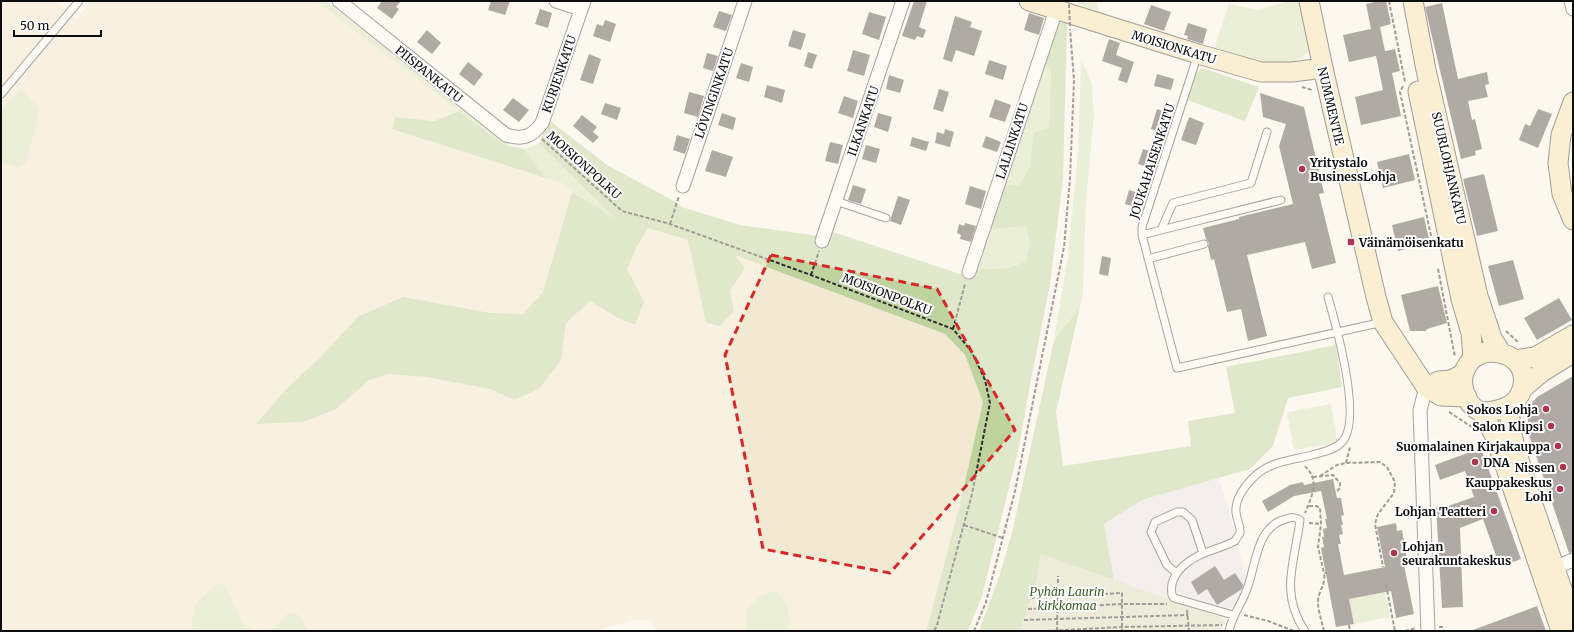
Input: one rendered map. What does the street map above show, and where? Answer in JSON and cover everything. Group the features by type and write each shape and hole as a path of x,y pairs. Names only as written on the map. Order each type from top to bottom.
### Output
{"main road":[{"name":"MOISIONKATU","path":"1029,1 1063,7 1198,54 1261,72 1292,72 1322,68"},
{"name":"NUMMENTIE","path":"1309,1 1322,68 1383,322 1426,387 1441,396 1467,397"},
{"name":"SUURLOHJANKATU","path":"1400,1 1461,299 1471,333 1464,364"},
{"name":"SUURLOHJANKATU","path":"1413,1 1426,70 1478,296 1492,338 1508,357"},
{"path":"1573,102 1561,135 1558,163 1562,194 1573,220"},
{"path":"1426,387 1439,381 1451,380 1464,364 1486,352 1508,357 1535,357 1573,335"},
{"path":"1481,411 1509,406 1517,399 1523,388 1542,372 1573,353"},
{"path":"1508,357 1519,365 1523,374 1523,388"},
{"path":"1464,364 1463,386 1467,397 1475,407 1481,411 1495,436 1561,631"},
{"path":"1509,406 1511,430 1514,443 1573,622"}],"street":[{"name":"PIISPANKATU","path":"339,1 506,135 516,138 529,135"},
{"path":"556,1 583,5"},
{"name":"LÖVINGINKATU","path":"683,186 745,1"},
{"name":"ILKANKATU","path":"822,241 903,1"},
{"path":"1571,1 1573,9"},
{"name":"KURJENKATU","path":"529,135 542,123 583,5"},
{"name":"LALLINKATU","path":"968,272 1063,7"},
{"path":"1424,629 1420,410 1426,387"},
{"path":"1554,568 1573,560"}],"lane":[{"path":"1,94 79,1"},
{"name":"JOUKAHAISENKATU","path":"1198,54 1144,221 1142,235 1177,368 1337,332"},
{"path":"1161,230 1173,202 1251,183 1267,132"},
{"path":"1142,235 1281,200"},
{"path":"836,201 886,218"},
{"path":"1148,259 1204,244"},
{"path":"1233,615 1174,598 1172,595 1171,582 1176,573 1191,559 1204,552 1235,541 1240,533 1235,508 1242,491 1252,479 1263,470 1282,461 1299,459 1336,447 1347,436 1350,422 1349,393 1337,332 1328,297"},
{"path":"1337,332 1383,322"},
{"path":"1176,573 1167,565 1151,532 1155,522 1178,512 1184,512 1192,520 1204,552"},
{"path":"1229,631 1233,615 1242,602 1248,587 1257,553 1264,536 1273,525 1283,519 1292,517 1300,520 1290,584 1291,598 1300,624 1305,631"}],"path":[{"path":"974,631 986,602 1015,491 1064,247 1070,178 1074,80 1070,26 1063,7"},
{"name":"MOISIONPOLKU","path":"529,135 622,211 670,224 811,275 953,329 972,352 986,380 990,403 964,525 938,624 934,631"},
{"path":"670,224 683,186"},
{"path":"811,275 822,241"},
{"path":"1437,265 1464,364"},
{"path":"953,329 968,272"},
{"path":"1504,329 1518,343 1524,347 1530,347 1535,357"},
{"path":"1449,412 1475,429"},
{"path":"1299,459 1313,477 1312,492 1308,506 1300,520 1305,523 1321,524"},
{"path":"1320,476 1337,465 1346,463 1380,462 1387,467 1395,482 1394,493 1378,514 1375,524 1383,567"},
{"path":"1313,477 1334,475 1340,483 1340,488 1336,492"},
{"path":"1308,506 1316,506 1320,508 1321,524 1318,547 1325,573 1324,586 1318,602 1324,631"},
{"path":"964,525 1003,538"},
{"path":"1057,631 1058,576"},
{"path":"1386,585 1394,631"},
{"path":"1032,598 1122,593 1122,631"},
{"path":"1028,609 1122,604 1169,604"},
{"path":"1185,604 1188,615 1189,631"},
{"path":"1024,620 1188,615"},
{"path":"1233,615 1250,616 1294,631"},
{"path":"1047,631 1122,627 1223,625"},
{"path":"1349,625 1350,631"},
{"path":"1405,631 1424,629"}],"highlighted area":[{"path":"771,255 937,289 1015,430 890,573 763,549 725,355"}],"shaded area":[{"path":"1,1 55,1 77,19 91,1 316,1 459,111 434,121 396,117 562,183 572,192 543,292 523,314 490,313 319,359 291,384 257,424 303,422 336,409 368,381 388,374 426,377 490,389 514,400 561,360 566,323 590,301 618,318 635,325 644,302 627,269 635,250 648,228 688,240 706,323 734,311 730,291 745,268 734,254 945,334 965,355 984,402 960,504 928,625 925,631 655,631 651,621 638,619 595,631 1,631"},
{"path":"1219,478 1231,518 1247,583 1245,589 1226,619 1114,580 1104,524 1142,500"}],"green space":[{"path":"316,1 326,1 509,146 495,138 459,111"},
{"path":"1078,1 1097,1 1100,15 1078,4"},
{"path":"1288,1 1301,1 1312,47 1303,57 1283,65 1269,66 1243,61 1213,52 1229,4 1259,10"},
{"path":"1059,22 1067,24 1063,179 1050,284 1019,447 982,596 968,631 925,631 928,625 960,504 983,402 965,355 945,334 735,255 745,268 730,291 734,311 720,326 706,323 688,240 648,228 635,250 627,269 644,302 635,325 618,318 590,301 566,323 561,360 539,389 514,400 490,389 426,377 388,374 368,381 336,409 303,422 256,424 291,384 319,359 359,316 403,297 490,313 523,314 543,292 572,192 616,219 539,144 549,120 607,165 674,201 682,207 740,225 818,236 830,231 963,275 981,269 1010,268 1026,261 1030,243 1026,226 989,229 1003,185 1019,185 1030,166 1033,133 1049,128 1051,70 1043,63 1055,26"},
{"path":"1081,59 1092,84 1094,117 1086,200 1083,294 1080,307 1054,340 1068,255 1078,152"},
{"path":"1043,63 1051,70 1049,128 1033,133 1030,166 1019,185 1003,185"},
{"path":"1202,68 1259,87 1245,121 1187,100 1194,78"},
{"path":"21,88 36,105 39,114 26,162 18,168 1,162 1,111"},
{"path":"459,111 495,138 509,146 524,149 546,178 392,129 396,117 434,121"},
{"path":"539,144 618,221 572,192 562,183 546,178 524,149"},
{"path":"1026,225 1030,243 1026,261 1010,268 981,269 974,272 989,229"},
{"path":"1080,307 1056,412 1063,466 1191,446 1188,421 1235,413 1226,367 1336,345 1342,387 1288,398 1273,446 1250,469 1142,500 1104,524 1114,580 1041,555 1036,585 1020,631 979,631 1000,574 1013,529 1054,340"},
{"path":"1331,404 1337,440 1335,443 1294,450 1287,412"},
{"name":"Pyhän Laurin kirkkomaa","path":"1041,554 1226,619 1221,631 1020,631 1036,585"},
{"path":"223,582 243,624 255,631 195,631 191,626 195,605 211,589"},
{"path":"777,590 787,606 790,625 786,631 747,631 747,609 758,597"},
{"path":"1385,592 1390,617 1354,624 1348,595 1353,598"},
{"path":"289,612 299,615 309,631 259,631 275,627"}],"building":[{"path":"382,1 401,1 396,7 399,9 392,19 377,8"},
{"path":"491,1 510,1 505,15 488,10"},
{"path":"914,1 927,1 919,27 926,30 923,38 917,36 915,40 902,36"},
{"path":"1386,1 1391,24 1380,27 1385,51 1395,49 1400,71 1392,73 1401,116 1361,125 1355,97 1383,90 1376,56 1349,62 1343,35 1371,29 1366,4"},
{"path":"1442,3 1458,79 1487,72 1489,84 1485,85 1488,97 1468,101 1472,120 1475,119 1482,149 1475,151 1476,155 1461,159 1425,7"},
{"path":"1151,5 1171,12 1164,31 1144,24"},
{"path":"540,9 552,13 548,28 535,24"},
{"path":"719,11 732,15 726,31 713,27"},
{"path":"869,12 886,17 879,40 862,34"},
{"path":"1029,13 1044,18 1039,35 1024,30"},
{"path":"955,16 972,22 970,27 982,31 974,56 956,50 952,62 943,59"},
{"path":"605,20 616,24 610,42 593,36 597,24 603,26"},
{"path":"1188,23 1207,29 1203,44 1187,39 1188,36 1184,35"},
{"path":"427,30 441,43 432,54 417,42"},
{"path":"793,30 806,34 801,50 788,46"},
{"path":"1109,39 1120,43 1116,55 1134,62 1127,83 1118,80 1122,68 1102,61"},
{"path":"853,50 870,55 864,76 847,71"},
{"path":"808,52 817,55 812,69 804,66"},
{"path":"707,53 718,56 713,71 703,68"},
{"path":"589,54 601,59 593,84 580,80"},
{"path":"989,60 1007,66 1003,80 985,74"},
{"path":"468,62 483,74 474,86 459,74"},
{"path":"741,63 753,67 749,82 736,78"},
{"path":"1157,74 1174,79 1171,90 1154,86"},
{"path":"889,75 904,80 900,93 886,89"},
{"path":"767,85 785,90 782,103 764,97"},
{"path":"939,89 949,92 943,112 933,109"},
{"path":"689,92 704,96 698,117 684,113"},
{"path":"1260,93 1304,107 1324,193 1319,194 1336,263 1312,269 1305,242 1247,255 1267,336 1248,341 1241,309 1227,312 1214,259 1211,260 1208,247 1209,243 1206,239 1203,228 1239,219 1239,217 1293,204 1279,146 1286,124 1263,117"},
{"path":"844,96 858,101 853,118 838,113"},
{"path":"513,98 529,110 519,122 503,110"},
{"path":"995,99 1011,105 1005,122 989,117"},
{"path":"605,103 621,108 617,120 601,114"},
{"path":"1157,109 1169,113 1163,133 1151,129"},
{"path":"1538,109 1552,114 1538,148 1519,140 1525,124 1530,126"},
{"path":"722,113 736,118 733,130 718,125"},
{"path":"878,113 892,117 888,132 874,127"},
{"path":"582,115 597,127 593,132 599,137 593,143 573,126"},
{"path":"1189,117 1204,123 1196,145 1181,140"},
{"path":"945,129 954,132 950,147 935,143 937,132 944,134"},
{"path":"677,135 690,139 685,154 673,150"},
{"path":"986,136 1001,142 997,152 982,147"},
{"path":"912,137 929,142 926,151 910,146"},
{"path":"830,142 843,145 838,164 825,161"},
{"path":"866,145 880,149 876,163 862,159"},
{"path":"1143,149 1156,153 1150,168 1138,164"},
{"path":"712,150 733,157 726,177 705,171"},
{"path":"1409,154 1415,180 1383,188 1377,162"},
{"path":"1484,174 1498,231 1477,236 1463,179"},
{"path":"853,185 866,189 861,204 848,200"},
{"path":"970,186 986,191 981,209 965,204"},
{"path":"1129,190 1142,194 1139,208 1125,204"},
{"path":"898,196 910,200 901,225 890,221"},
{"path":"1424,217 1430,243 1398,251 1392,225"},
{"path":"965,223 976,226 971,242 960,239 961,235 957,233 959,224 964,226"},
{"path":"1102,256 1111,258 1108,276 1099,274"},
{"path":"1513,260 1524,299 1499,306 1488,266"},
{"path":"1438,286 1447,323 1427,329 1426,331 1410,331 1401,295"},
{"path":"1559,298 1572,320 1537,340 1524,318"},
{"name":"Kauppakeskus Lohi","path":"1573,376 1573,552 1569,553 1528,432 1528,416 1530,405 1537,397"},
{"path":"1481,448 1521,559 1500,567 1483,519 1460,528 1463,607 1442,608 1436,507 1448,506 1474,497 1465,471 1440,480 1435,465"},
{"name":"Lohjan seurakuntakeskus","path":"1333,479 1337,498 1341,498 1344,515 1341,516 1343,534 1339,535 1341,544 1338,544 1344,575 1385,567 1377,527 1396,523 1397,531 1402,530 1407,559 1403,560 1414,614 1396,618 1391,591 1349,599 1354,624 1336,627 1321,548 1324,547 1322,537 1324,537 1323,529 1327,528 1325,519 1327,519 1321,491 1294,496 1268,512 1262,501 1290,485 1303,482 1304,485"},
{"path":"1215,566 1224,580 1235,573 1243,585 1242,589 1217,605 1207,589 1198,595 1191,582"},
{"path":"1537,606 1546,631 1473,631 1473,630"}],"place":[{"name":"Yritystalo BusinessLohja","path":"1302,169"},
{"name":"Väinämöisenkatu","path":"1351,242"},
{"name":"Sokos Lohja","path":"1546,409"},
{"name":"Salon Klipsi","path":"1551,426"},
{"name":"Suomalainen Kirjakauppa","path":"1558,446"},
{"name":"DNA","path":"1475,462"},
{"name":"Nissen","path":"1563,467"},
{"name":"Kauppakeskus Lohi","path":"1560,489"},
{"name":"Lohjan Teatteri","path":"1494,511"},
{"name":"Lohjan seurakuntakeskus","path":"1394,553"}]}
